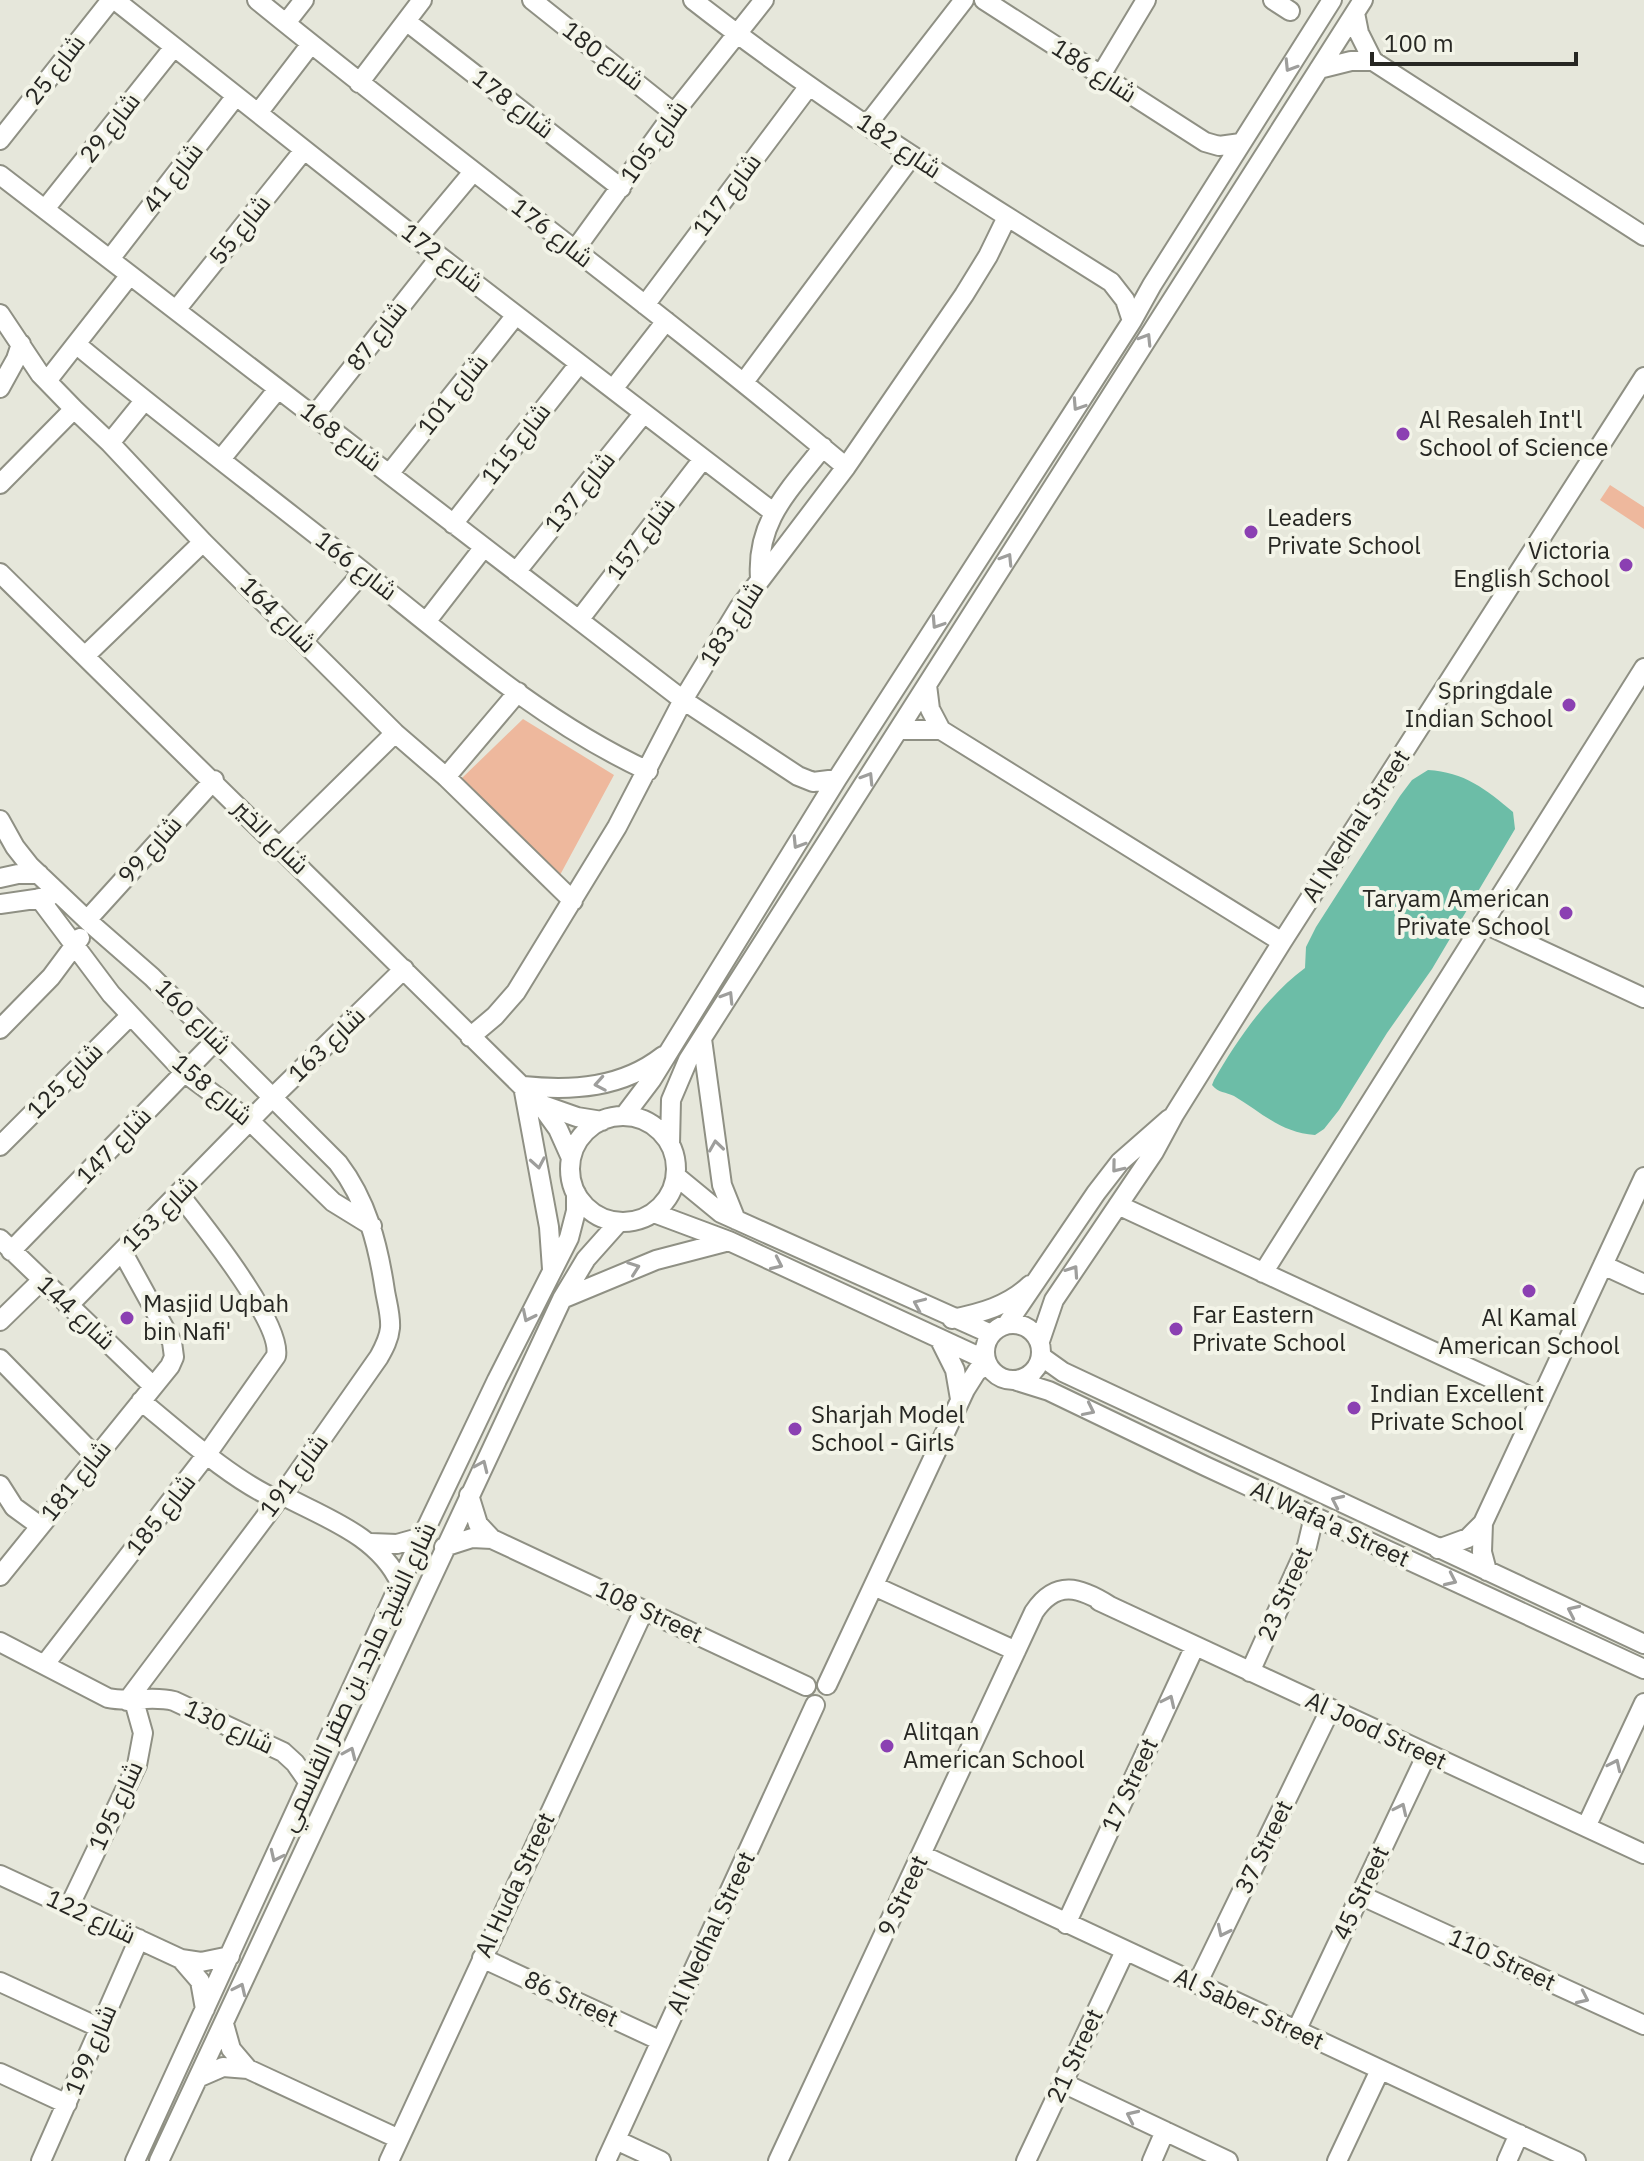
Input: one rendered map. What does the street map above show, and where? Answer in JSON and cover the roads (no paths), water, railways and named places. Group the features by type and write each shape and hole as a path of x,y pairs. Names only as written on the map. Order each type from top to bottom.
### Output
{"street":[{"name":"شارع 172","path":"113,0 440,257 773,512"},
{"name":"شارع 25","path":"0,140 113,0"},
{"name":"شارع 176","path":"257,0 744,382 846,467"},
{"path":"286,23 304,0"},
{"path":"359,83 422,0"},
{"name":"شارع 180","path":"532,0 674,113"},
{"name":"شارع 182","path":"693,0 809,86 912,156 1111,282 1125,300 1132,321"},
{"name":"شارع 105","path":"574,251 674,113 764,0"},
{"path":"867,125 964,0"},
{"name":"شارع 186","path":"984,0 1205,142"},
{"path":"1101,75 1146,0"},
{"path":"1273,0 1290,11"},
{"path":"624,1116 644,1092 837,779 1132,321 1332,0"},
{"path":"1359,6 1359,33 1373,61 1644,236"},
{"path":"670,1144 669,1115 675,1086 702,1039 1359,6"},
{"name":"شارع 178","path":"406,21 621,188"},
{"path":"258,113 311,44"},
{"name":"شارع 29","path":"45,209 174,47"},
{"path":"1319,69 1351,61 1373,61"},
{"name":"شارع 117","path":"645,305 809,86"},
{"name":"شارع 41","path":"110,259 236,96"},
{"path":"1205,142 1219,146 1241,143"},
{"path":"1205,142 1215,158 1219,178"},
{"name":"شارع 55","path":"176,310 304,150"},
{"path":"744,382 912,156"},
{"path":"417,239 473,172"},
{"name":"شارع 168","path":"0,175 683,700 798,776"},
{"name":"شارع 183","path":"470,1037 506,1005 573,901 648,771 683,700 760,578 846,467 976,276 1007,217"},
{"name":"شارع 87","path":"314,416 440,257"},
{"path":"47,381 130,275"},
{"name":"شارع 182","path":"1111,282 1131,286 1152,285"},
{"name":"شارع 164","path":"0,314 47,381 203,542 395,733 446,777 573,901"},
{"name":"شارع 101","path":"389,474 516,315"},
{"path":"613,389 666,321"},
{"path":"0,388 21,344"},
{"name":"شارع 166","path":"76,344 144,401 518,692 591,743 648,771"},
{"name":"شارع 115","path":"453,524 579,364"},
{"name":"Al Nedhal Street","path":"1041,1349 1054,1300 1154,1152 1282,942 1644,377"},
{"path":"221,459 278,389"},
{"path":"110,443 144,401"},
{"path":"0,484 74,409"},
{"name":"شارع 137","path":"516,572 644,413"},
{"path":"760,578 762,541 773,512 823,447"},
{"name":"شارع 157","path":"579,620 703,459"},
{"path":"86,655 203,542"},
{"path":"426,622 484,547"},
{"path":"304,640 363,572"},
{"name":"شارع الخير","path":"1,576 214,780 470,1037 523,1086 558,1129 571,1158"},
{"path":"1263,1273 1644,668"},
{"path":"927,685 930,709 941,730 1282,942"},
{"path":"446,777 518,692"},
{"path":"898,730 941,730"},
{"path":"280,846 395,733"},
{"path":"798,776 813,782 837,779"},
{"path":"798,776 811,794 816,815"},
{"name":"شارع 99","path":"0,1029 51,977 75,947 88,921 214,780"},
{"name":"شارع 160","path":"1,825 22,857 139,965 338,1163 358,1193 372,1226"},
{"path":"0,878 39,874"},
{"path":"0,904 63,897"},
{"name":"شارع 158","path":"39,898 130,1016 185,1073 251,1122 333,1202 372,1226"},
{"path":"1483,923 1644,998"},
{"name":"شارع 163","path":"251,1122 404,969"},
{"name":"شارع 125","path":"0,1146 130,1016"},
{"path":"702,1039 722,1185 736,1220"},
{"name":"شارع 147","path":"6,1245 216,1040"},
{"path":"552,1269 549,1227 523,1086 573,1088 611,1083 639,1073 668,1052"},
{"name":"شارع الخير","path":"540,1104 564,1114 602,1121"},
{"name":"Al Nedhal Street","path":"999,1329 1120,1162 1174,1115"},
{"path":"624,1116 646,1121 664,1134 670,1144 677,1165 676,1176 669,1197 654,1213 637,1220 619,1222 594,1213 576,1193 572,1182 571,1158 582,1136 602,1121 624,1116"},
{"name":"شارع 153","path":"68,1306 251,1122"},
{"path":"676,1176 707,1204 736,1220 952,1319 999,1329 1023,1325 1036,1334 1041,1349 1040,1364 1030,1375 997,1371 961,1402 827,1685 829,1697 824,1704 815,1705 806,1698 806,1686 816,1680 827,1685"},
{"path":"1438,1549 1468,1538 1483,1523 1644,1177"},
{"name":"شارع الشيخ ماجد بن صقر القاسمي","path":"135,2161 400,1583 574,1224 576,1193"},
{"name":"شارع 185","path":"45,1664 207,1454 273,1362 278,1349 243,1280 179,1194"},
{"path":"1118,1205 1540,1401"},
{"name":"Al Wafa'a Street","path":"654,1213 729,1241 997,1371 1049,1391 1644,1669"},
{"name":"شارع الشيخ ماجد بن صقر القاسمي","path":"159,2161 562,1299 586,1259 619,1222"},
{"name":"شارع 191","path":"130,1701 280,1497 387,1343 390,1328 388,1309 372,1226"},
{"path":"562,1299 656,1260 729,1241"},
{"name":"شارع 144","path":"6,1245 153,1386"},
{"name":"شارع 181","path":"0,1576 170,1366 174,1349 122,1251"},
{"path":"1603,1265 1644,1284"},
{"path":"952,1319 1002,1305 1023,1292 1040,1275"},
{"path":"0,1321 41,1281"},
{"path":"997,1371 985,1351 999,1329"},
{"path":"941,1342 955,1370 961,1402"},
{"name":"Al Wafa'a Street","path":"1041,1349 1063,1372 1644,1644"},
{"path":"0,1359 96,1457"},
{"path":"141,1401 207,1454 259,1490 280,1497 371,1543 388,1561 400,1583"},
{"path":"469,1495 473,1515 492,1539"},
{"path":"3,1499 40,1526"},
{"name":"23 Street","path":"1250,1672 1307,1546 1312,1525 1310,1514"},
{"path":"1483,1523 1482,1552 1487,1571"},
{"path":"371,1543 397,1544 422,1537"},
{"path":"444,1547 472,1538 492,1539"},
{"name":"108 Street","path":"492,1539 806,1686"},
{"path":"874,1586 1016,1651"},
{"name":"Al Jood Street","path":"1026,1631 1039,1605 1050,1594 1075,1589 1085,1592 1330,1710 1644,1854"},
{"name":"Al Huda Street","path":"389,2161 644,1610"},
{"name":"9 Street","path":"778,2161 1026,1631"},
{"name":"شارع 130","path":"0,1642 101,1695 130,1701 174,1701 283,1752 301,1769 309,1783"},
{"name":"17 Street","path":"1066,1924 1195,1646"},
{"name":"شارع 195","path":"69,1907 137,1765 143,1733 130,1701"},
{"path":"1586,1827 1644,1703"},
{"name":"Al Nedhal Street","path":"606,2161 815,1705"},
{"name":"37 Street","path":"1197,1984 1330,1710"},
{"name":"شارع 130","path":"283,1752 309,1753 326,1748"},
{"name":"45 Street","path":"1296,2031 1427,1754"},
{"name":"Al Saber Street","path":"922,1855 1576,2161"},
{"name":"شارع 122","path":"0,1875 181,1959 201,1962 230,1956"},
{"name":"110 Street","path":"1360,1895 1644,2025"},
{"name":"شارع 199","path":"41,2161 139,1939"},
{"name":"21 Street","path":"1027,2161 1125,1951"},
{"name":"86 Street","path":"482,1958 661,2041"},
{"path":"181,1959 200,1981 205,2009"},
{"path":"0,1982 100,2028"},
{"path":"224,2024 231,2049 248,2069"},
{"path":"200,2077 223,2067 248,2069 399,2139"},
{"path":"1337,2161 1380,2070"},
{"path":"0,2073 67,2104"},
{"path":"1063,2083 1228,2161"},
{"path":"148,2161 171,2111 168,2102 161,2103"},
{"path":"1152,2161 1165,2131"},
{"path":"1507,2161 1519,2134"},
{"path":"616,2140 661,2161"}],"place":[{"name":"Al Resaleh Int'l School of Science","path":"1403,434"},
{"name":"Leaders Private School","path":"1251,532"},
{"name":"Victoria English School","path":"1626,565"},
{"name":"Springdale Indian School","path":"1569,705"},
{"name":"Taryam American Private School","path":"1566,913"},
{"name":"Al Kamal American School","path":"1529,1291"},
{"name":"Masjid Uqbah bin Nafi'","path":"127,1318"},
{"name":"Far Eastern Private School","path":"1176,1329"},
{"name":"Indian Excellent Private School","path":"1354,1408"},
{"name":"Sharjah Model School - Girls","path":"795,1429"},
{"name":"Alitqan American School","path":"887,1746"}]}
